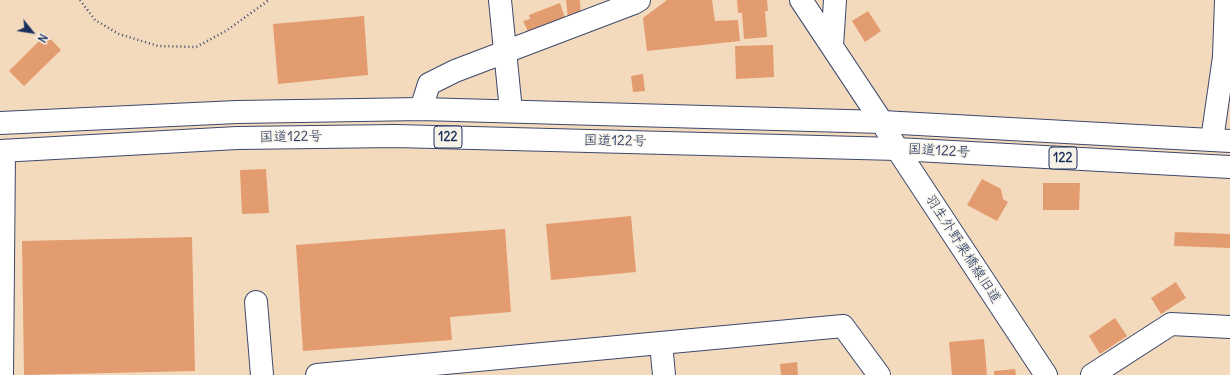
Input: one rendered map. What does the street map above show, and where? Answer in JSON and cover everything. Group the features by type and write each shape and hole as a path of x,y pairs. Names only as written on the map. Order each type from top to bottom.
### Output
{"main road":[{"path":"500,0 511,111"},
{"path":"421,109 430,84 455,71 639,0"},
{"name":"羽生外野栗橋線旧道","path":"801,0 882,122 896,149 1046,375"},
{"path":"832,46 835,0"},
{"path":"1221,140 1227,57 1226,0"},
{"name":"国道122号","path":"0,123 237,112 421,109 882,122 1221,140"},
{"name":"国道122号","path":"2,151 237,138 396,136 896,149 1230,167"},
{"path":"2,151 2,375"},
{"path":"256,302 262,375"},
{"path":"1092,375 1171,324 1229,329"},
{"path":"317,375 843,326 879,375"},
{"path":"662,342 664,375"}],"path":[{"path":"80,0 95,20 119,34 158,46 196,47 226,31 269,0"}],"building":[{"path":"566,0 580,0 581,18 568,19"},
{"path":"667,0 712,0 715,21 738,20 740,41 647,51 643,18"},
{"path":"737,0 767,0 768,11 765,11 767,37 744,39 742,13 738,13"},
{"path":"560,3 567,24 531,38 523,21 530,19 529,15"},
{"path":"868,11 881,31 865,42 852,21"},
{"path":"364,16 368,75 278,84 273,24"},
{"path":"46,34 61,50 24,86 9,71"},
{"path":"773,45 774,77 736,79 735,46"},
{"path":"643,74 645,91 633,92 631,76"},
{"path":"266,169 269,213 242,214 240,170"},
{"path":"982,179 1001,189 1003,199 1008,202 997,221 967,205"},
{"path":"1043,183 1080,183 1079,210 1043,210"},
{"path":"631,216 636,272 551,280 546,224"},
{"path":"505,229 511,312 450,317 452,340 303,351 296,245"},
{"path":"1175,232 1230,234 1230,248 1174,246"},
{"path":"192,237 195,371 24,375 22,241"},
{"path":"1176,282 1186,298 1161,314 1151,298"},
{"path":"1115,318 1127,336 1100,354 1089,336"},
{"path":"984,339 987,375 952,375 949,342"},
{"path":"797,362 798,375 781,375 780,364"},
{"path":"1015,369 1016,375 994,375 994,371"}]}
